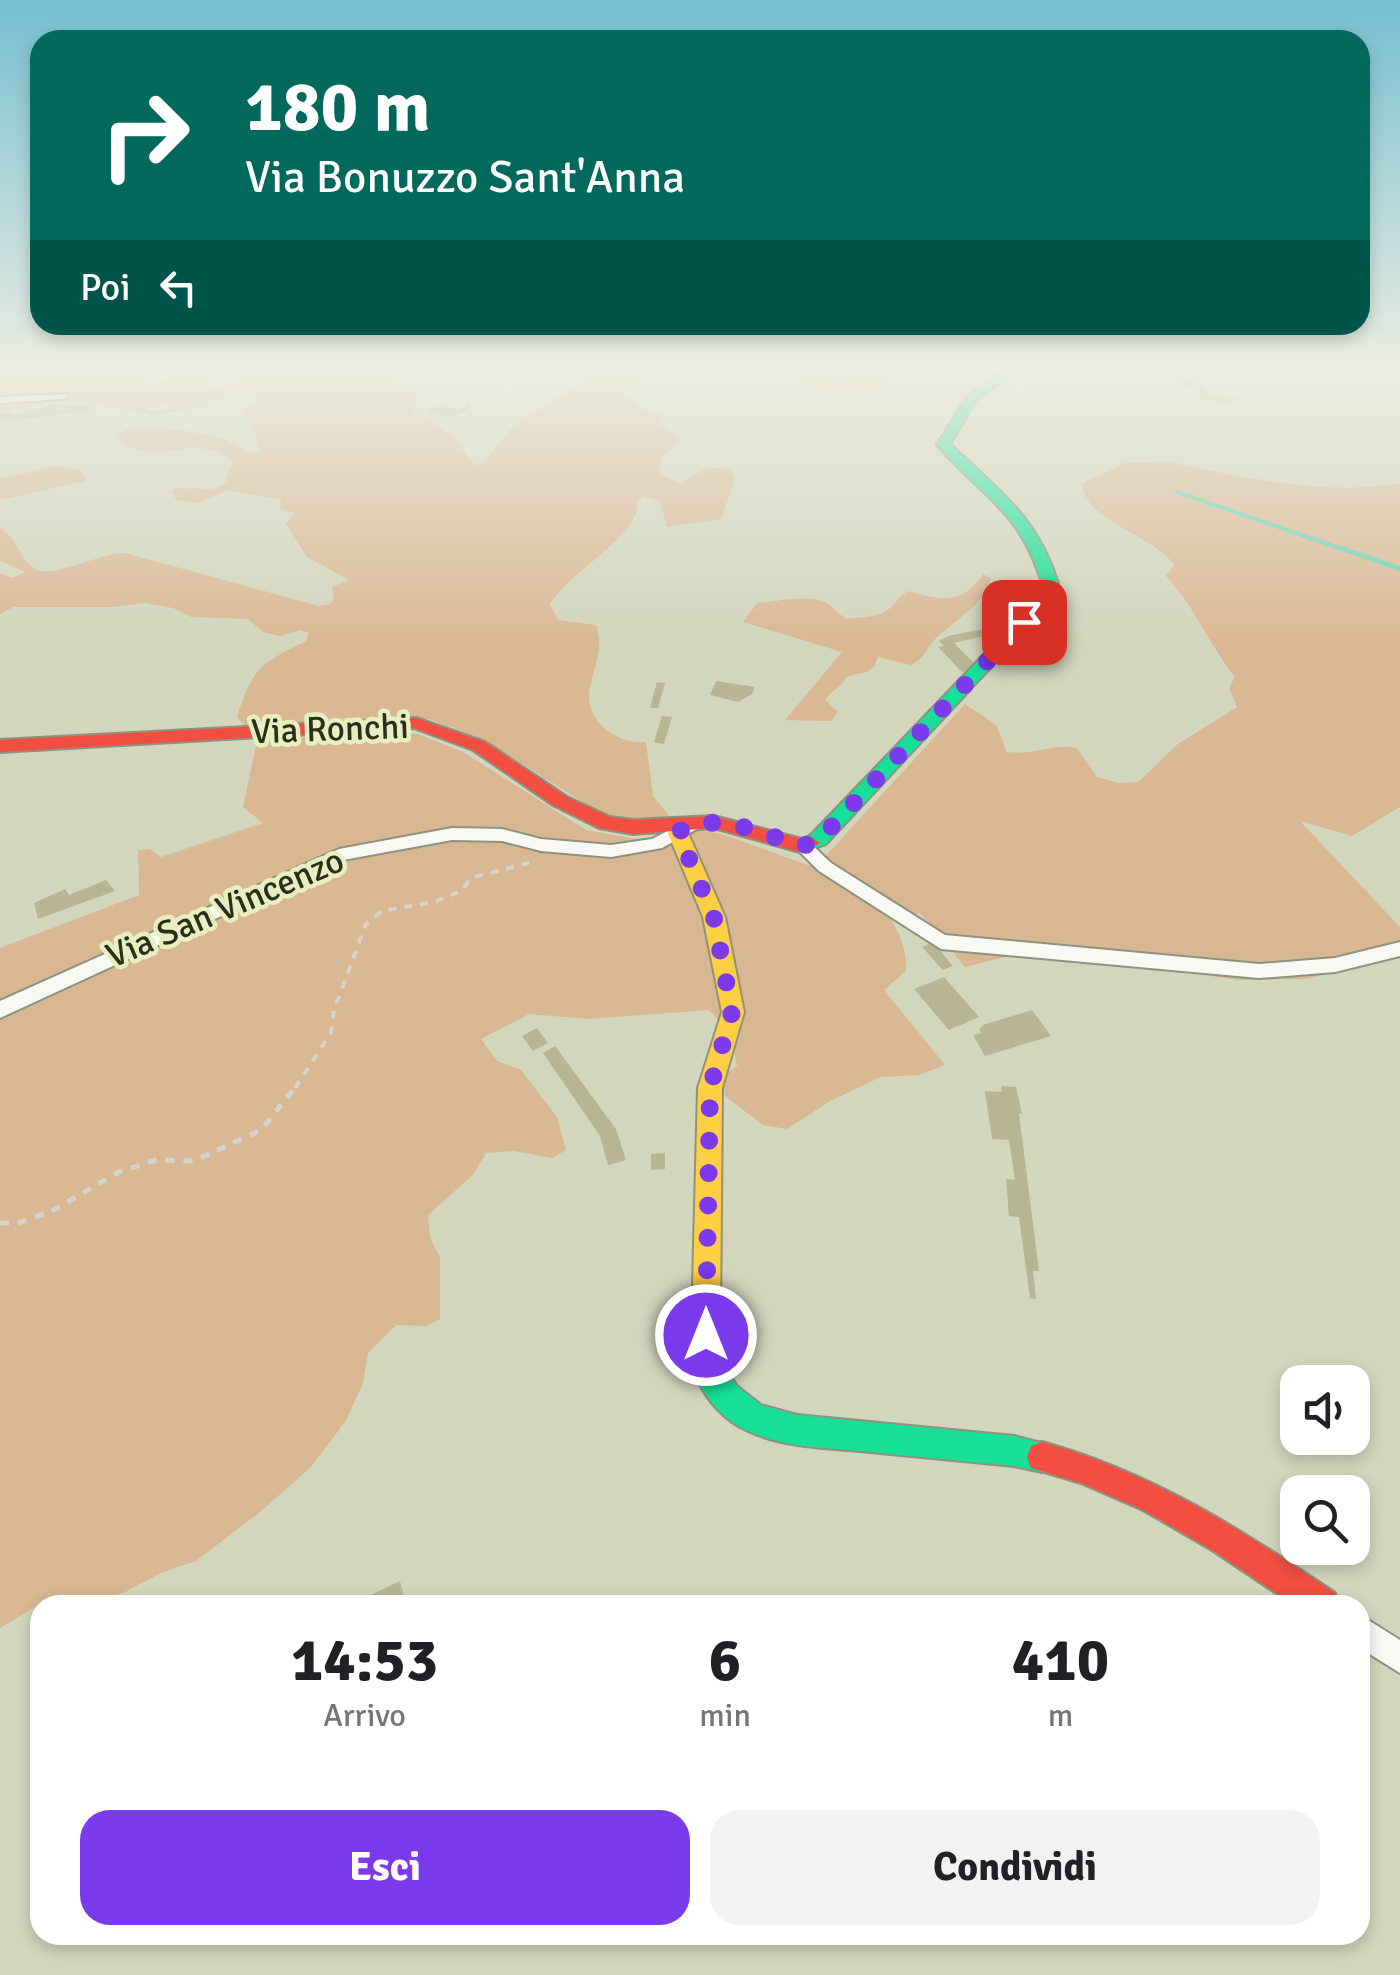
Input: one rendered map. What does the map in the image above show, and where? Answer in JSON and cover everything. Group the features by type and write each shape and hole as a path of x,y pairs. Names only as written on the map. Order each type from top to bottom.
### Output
{"street":[{"path":"953,459 1005,500 1030,528 1044,555 1050,583 1044,597 1013,634 820,839 803,846 825,868 941,942 1259,970 1335,965 1400,948"},
{"name":"Via Ronchi","path":"0,746 416,723 453,732 487,750 582,814 610,825 685,828 728,823 803,846"},
{"path":"685,828 714,918 732,1012 710,1088 706,1154 706,1366 726,1397 753,1418 797,1430 1014,1451 1089,1468 1146,1493 1236,1546 1308,1595"},
{"name":"Via San Vincenzo","path":"0,1010 338,855 452,834 502,835 541,845 611,851 656,844 685,828"},
{"path":"1370,1637 1400,1658"}],"path":[{"path":"0,1224 18,1223 50,1212 118,1172 156,1160 194,1161 261,1130 310,1071 331,1033 334,1010 366,924 382,911 409,909 461,891 471,878 533,862"}],"shaded area":[{"path":"228,459 470,459 474,465 486,459 661,459 660,474 682,484 705,469 733,471 735,479 721,519 667,527 660,501 643,496 628,527 550,605 558,620 596,625 599,650 590,688 592,711 614,735 646,742 653,796 671,818 629,820 602,814 482,739 429,719 349,718 246,727 237,717 253,678 268,662 305,642 309,633 301,630 279,636 263,632 248,619 191,617 173,608 145,603 113,607 13,607 0,614 0,573 12,578 26,572 0,561 0,528 11,537 25,560 42,571 125,553 319,606 330,604 334,598 332,587 349,580 307,557 286,524 295,513 280,509 281,500 228,490 198,503 176,500 172,491 176,488 212,489 225,484 232,462"},
{"path":"1170,462 1313,486 1400,483 1400,807 1352,836 1300,821 1400,927 1400,957 1306,979 1238,980 1034,950 965,967 921,914 887,913 901,940 906,971 884,990 945,1065 919,1075 881,1077 830,1101 787,1129 763,1125 725,1096 723,1076 737,1066 731,1033 709,1010 588,1019 529,1014 481,1039 497,1061 521,1070 557,1117 566,1150 552,1158 514,1151 486,1153 473,1175 428,1215 430,1238 440,1257 440,1319 426,1326 396,1325 368,1353 363,1384 345,1422 311,1467 196,1561 114,1595 30,1595 30,1610 0,1628 0,948 139,895 138,850 150,849 161,857 263,823 243,807 257,741 346,734 418,734 463,752 586,830 637,839 685,836 697,830 722,834 808,865 820,862 965,704 996,725 1007,752 1077,748 1097,777 1118,783 1138,782 1178,744 1237,707 1229,688 1235,677 1166,576 1174,565 1164,554 1107,518 1086,497 1082,484 1124,463"},
{"path":"55,466 81,470 86,481 0,500 0,479"},
{"path":"983,574 991,578 982,596 917,661 911,665 878,657 870,670 847,677 825,700 838,712 831,721 785,720 842,652 743,622 757,603 813,599 828,604 846,619 863,617 886,611 909,591 940,598 959,596"}],"building":[{"path":"1001,620 1010,630 954,643 979,668 962,672 938,647 944,646 939,641 948,636 988,628 984,624"},
{"path":"716,681 755,687 752,694 738,702 710,695"},
{"path":"657,682 665,683 658,708 650,708"},
{"path":"662,716 672,717 664,744 654,742"},
{"path":"106,880 115,891 38,919 34,903 65,889 69,895"},
{"path":"933,942 953,966 943,970 922,947"},
{"path":"944,977 979,1017 949,1030 914,989"},
{"path":"1032,1010 1051,1036 985,1056 973,1035 982,1033 979,1030 983,1025"},
{"path":"537,1028 548,1043 533,1051 522,1036"},
{"path":"555,1046 616,1129 626,1160 608,1165 600,1136 543,1053"},
{"path":"1001,1086 1016,1087 1022,1114 1039,1271 1033,1271 1036,1299 1030,1298 1019,1217 1009,1216 1006,1179 1015,1180 1009,1140 992,1139 985,1091 1002,1092"},
{"path":"665,1153 665,1169 651,1170 651,1154"},
{"path":"400,1581 404,1595 371,1595"}],"waterway":[{"path":"1177,492 1348,551"},
{"path":"1341,548 1400,569"}],"traffic: fast":[{"path":"810,843 819,839 1024,622 1050,583 1040,551 1025,524 958,459"},
{"path":"706,1324 706,1366 726,1397 753,1418 797,1430 1042,1457"}],"traffic: slow":[{"path":"678,833 714,917 733,1012 710,1088 706,1324"}],"traffic: jam":[{"path":"0,746 416,723 479,746 560,801 606,823 633,827 714,822 803,846 810,843"},
{"path":"1042,1457 1081,1468 1154,1499 1223,1538 1308,1595"}],"route":[{"path":"706,1335 710,1088 732,1012 714,918 678,832 708,821 728,823 803,846 820,839 1024,622"}]}
